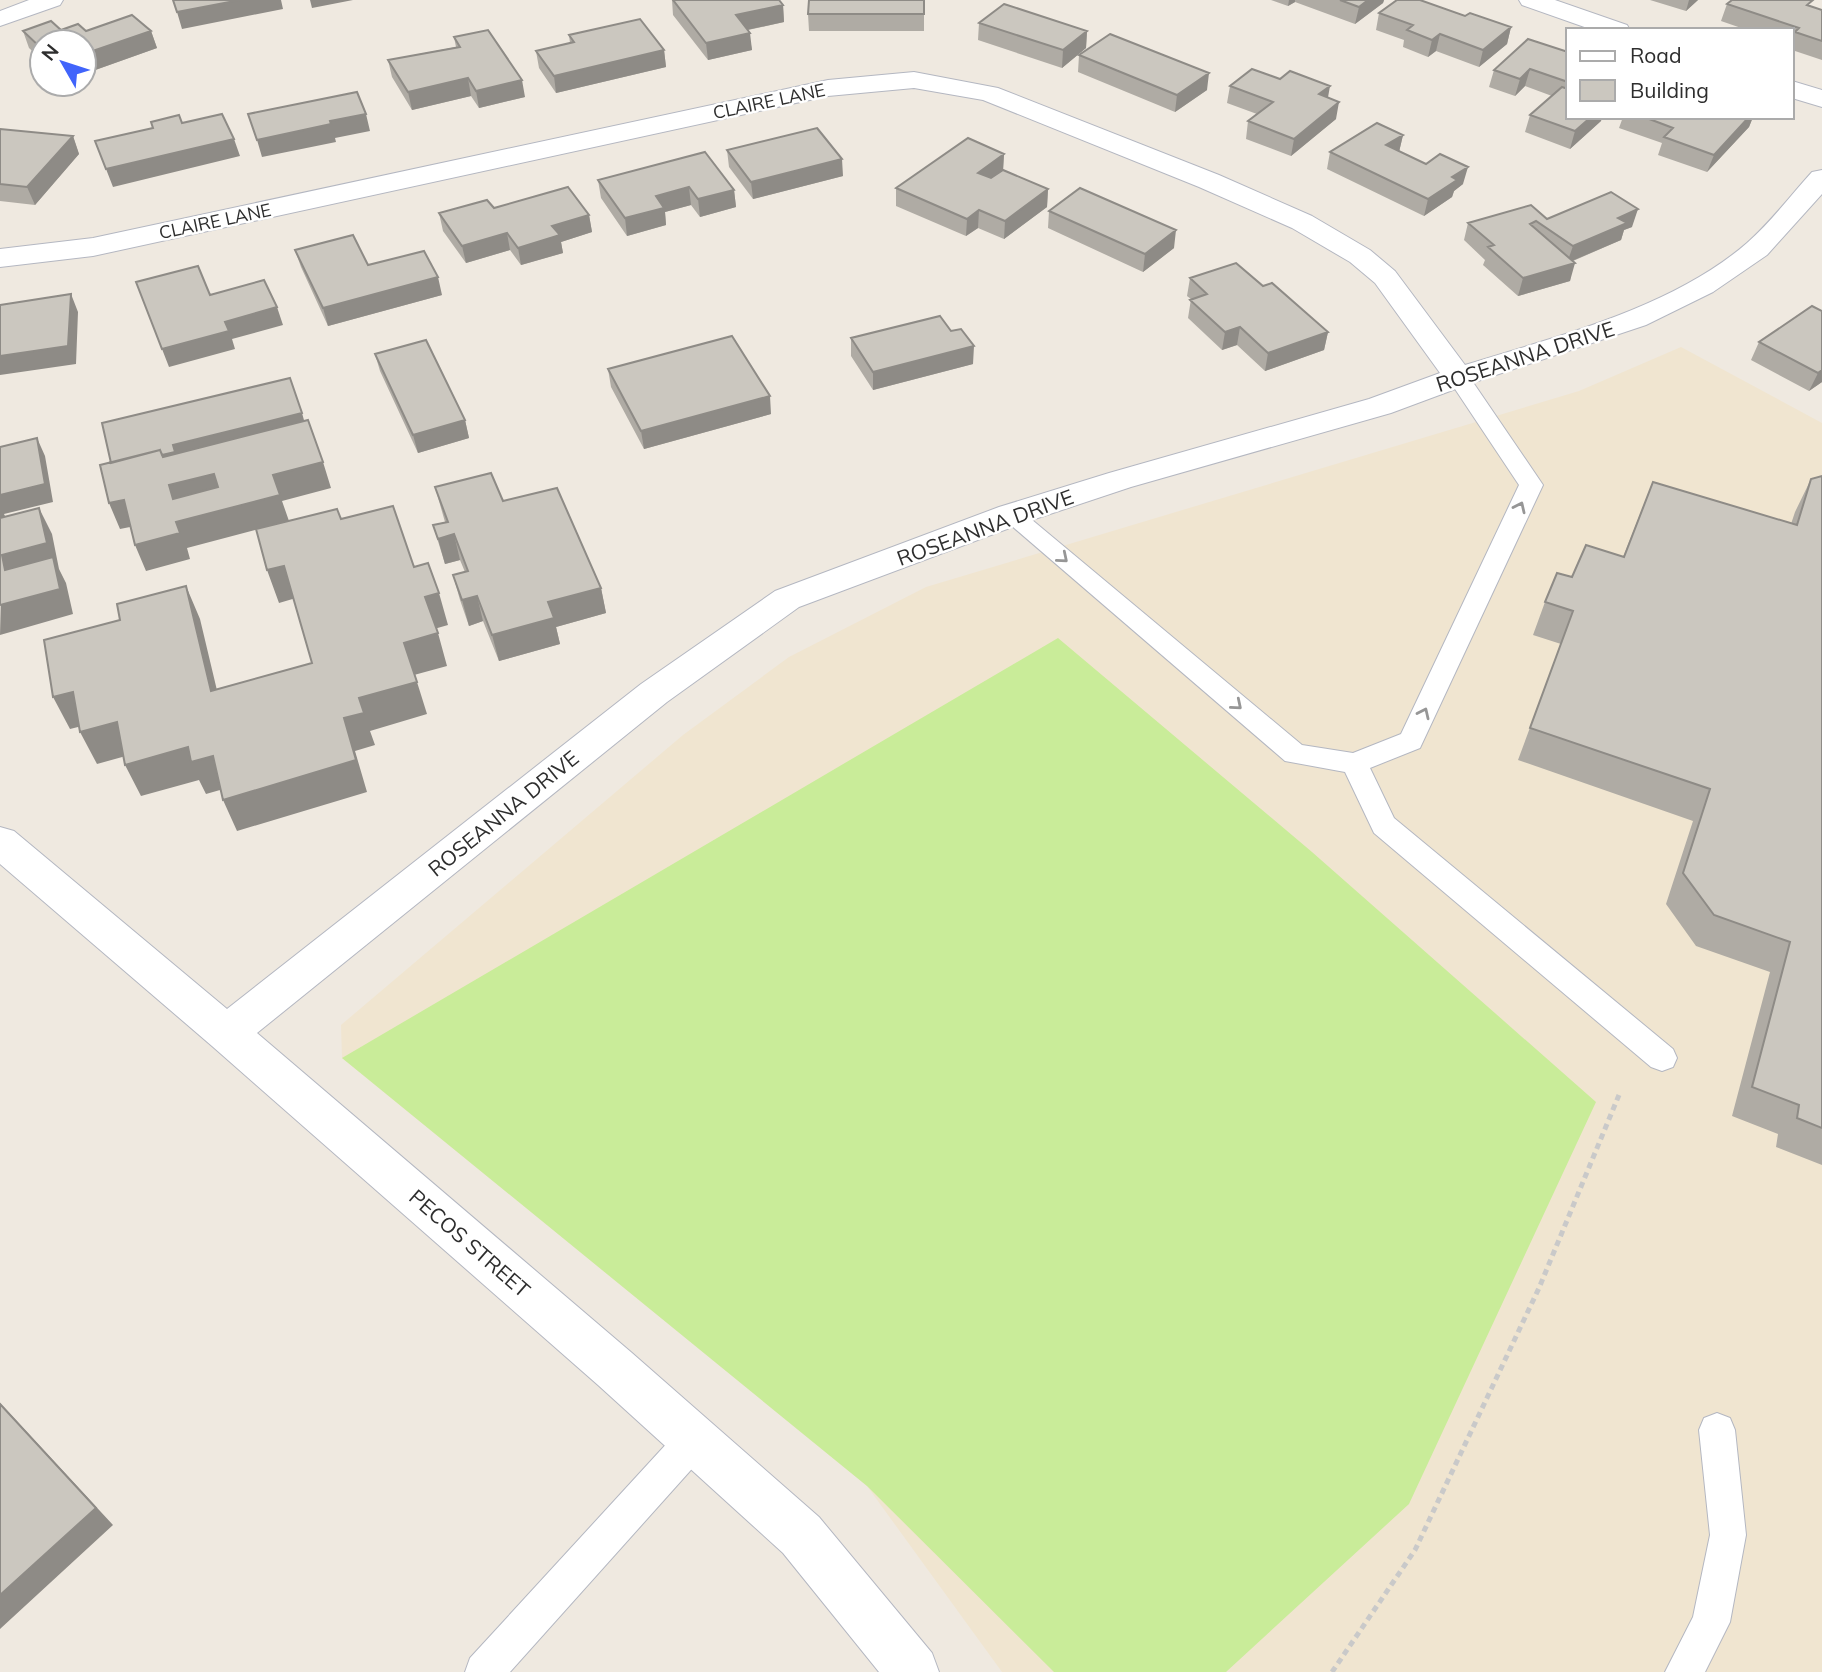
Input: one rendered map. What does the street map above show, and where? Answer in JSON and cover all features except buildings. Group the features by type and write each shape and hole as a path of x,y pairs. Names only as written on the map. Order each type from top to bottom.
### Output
{"street":[{"path":"0,19 51,0"},
{"path":"1531,0 1612,28"},
{"name":"CLAIRE LANE","path":"0,258 93,247 828,88 914,80 989,93 1209,181 1302,222 1360,256 1385,277 1458,377"},
{"path":"1794,90 1822,99"},
{"name":"ROSEANNA DRIVE","path":"227,1033 654,693 787,599 1011,515 1120,480 1380,406 1458,377 1611,328 1703,286 1756,249 1822,178"},
{"name":"PECOS STREET","path":"0,842 227,1033 801,1535 912,1672"}],"lane":[{"path":"1011,515 1295,754 1354,763 1411,741 1531,485 1458,377"},
{"path":"1354,763 1384,825 1662,1058"},
{"path":"1684,1672 1711,1622 1728,1535 1717,1430"},
{"path":"484,1672 694,1440"}],"path":[{"path":"1332,1672 1415,1550 1539,1288 1619,1095"}],"shaded area":[{"path":"1681,347 1822,423 1822,1672 1002,1672 867,1486 342,1058 341,1025 683,735 789,657 926,587 1579,391"}],"green space":[{"path":"1058,638 1312,852 1596,1102 1409,1504 1226,1672 1054,1672 867,1486 342,1058"}]}
